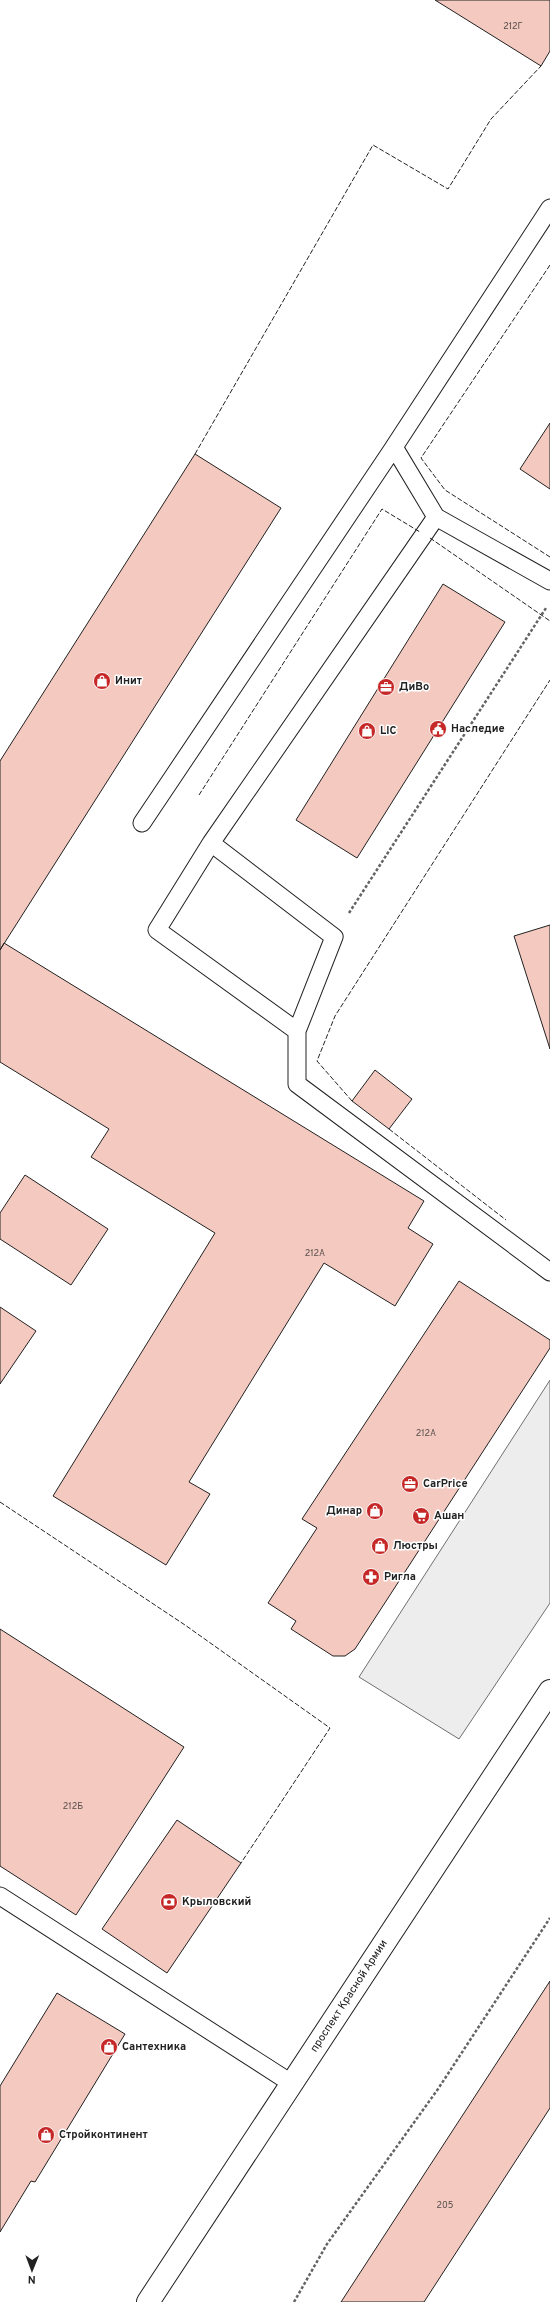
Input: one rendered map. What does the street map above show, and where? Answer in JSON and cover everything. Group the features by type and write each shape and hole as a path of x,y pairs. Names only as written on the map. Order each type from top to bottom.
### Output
{"main road":[{"name":"проспект Красной Армии","path":"148,2302 550,1691"}],"lane":[{"path":"142,823 394,447 550,208"},
{"path":"394,447 436,517 550,581"},
{"path":"298,1031 157,930 211,843 436,517"},
{"path":"211,843 334,937 298,1031 297,1084 550,1272"},
{"path":"0,1896 292,2083"}],"path":[{"path":"334,937 547,606"},
{"path":"294,2302 327,2244 438,2089 550,1918"}],"shaded area":[{"path":"550,1380 550,1603 459,1739 359,1677"}],"building":[{"path":"435,0 550,0 550,51 541,66"},
{"path":"550,423 550,489 520,469"},
{"path":"195,454 281,508 0,950 0,761"},
{"path":"443,584 505,622 357,858 296,820"},
{"path":"550,925 550,1049 514,936"},
{"path":"4,943 424,1201 408,1228 433,1244 395,1306 324,1263 189,1482 210,1494 166,1565 53,1496 215,1233 91,1157 109,1129 0,1062 0,950"},
{"path":"375,1070 412,1099 389,1129 352,1101"},
{"path":"25,1175 108,1229 71,1285 0,1239 0,1213"},
{"path":"459,1281 550,1340 550,1348 355,1649 345,1656 333,1656 291,1629 296,1621 268,1603 317,1528 302,1519"},
{"path":"0,1307 36,1331 0,1384"},
{"path":"0,1629 184,1747 76,1915 0,1866"},
{"path":"177,1820 241,1863 167,1973 102,1929"},
{"path":"550,1981 550,2108 424,2302 341,2302"},
{"path":"57,1993 125,2034 35,2182 31,2181 0,2232 0,2086"}],"fence":[{"path":"195,454 373,145 448,189 491,119 541,66"},
{"path":"550,265 421,458 445,490 550,557"},
{"path":"199,795 382,509 420,532"},
{"path":"430,538 550,621"},
{"path":"352,1101 317,1061 335,1016 550,680"},
{"path":"389,1129 506,1220"},
{"path":"0,1502 185,1625 330,1728 241,1863"}],"place":[{"name":"Инит","path":"102,681"},
{"name":"ДиВо","path":"386,687"},
{"name":"Наследие","path":"438,729"},
{"name":"LIC","path":"367,731"},
{"name":"CarPrice","path":"410,1484"},
{"name":"Динар","path":"375,1511"},
{"name":"Ашан","path":"421,1516"},
{"name":"Люстры","path":"380,1546"},
{"name":"Ригла","path":"371,1577"},
{"name":"Крыловский","path":"169,1902"},
{"name":"Сантехника","path":"109,2047"},
{"name":"Стройконтинент","path":"46,2135"}]}
